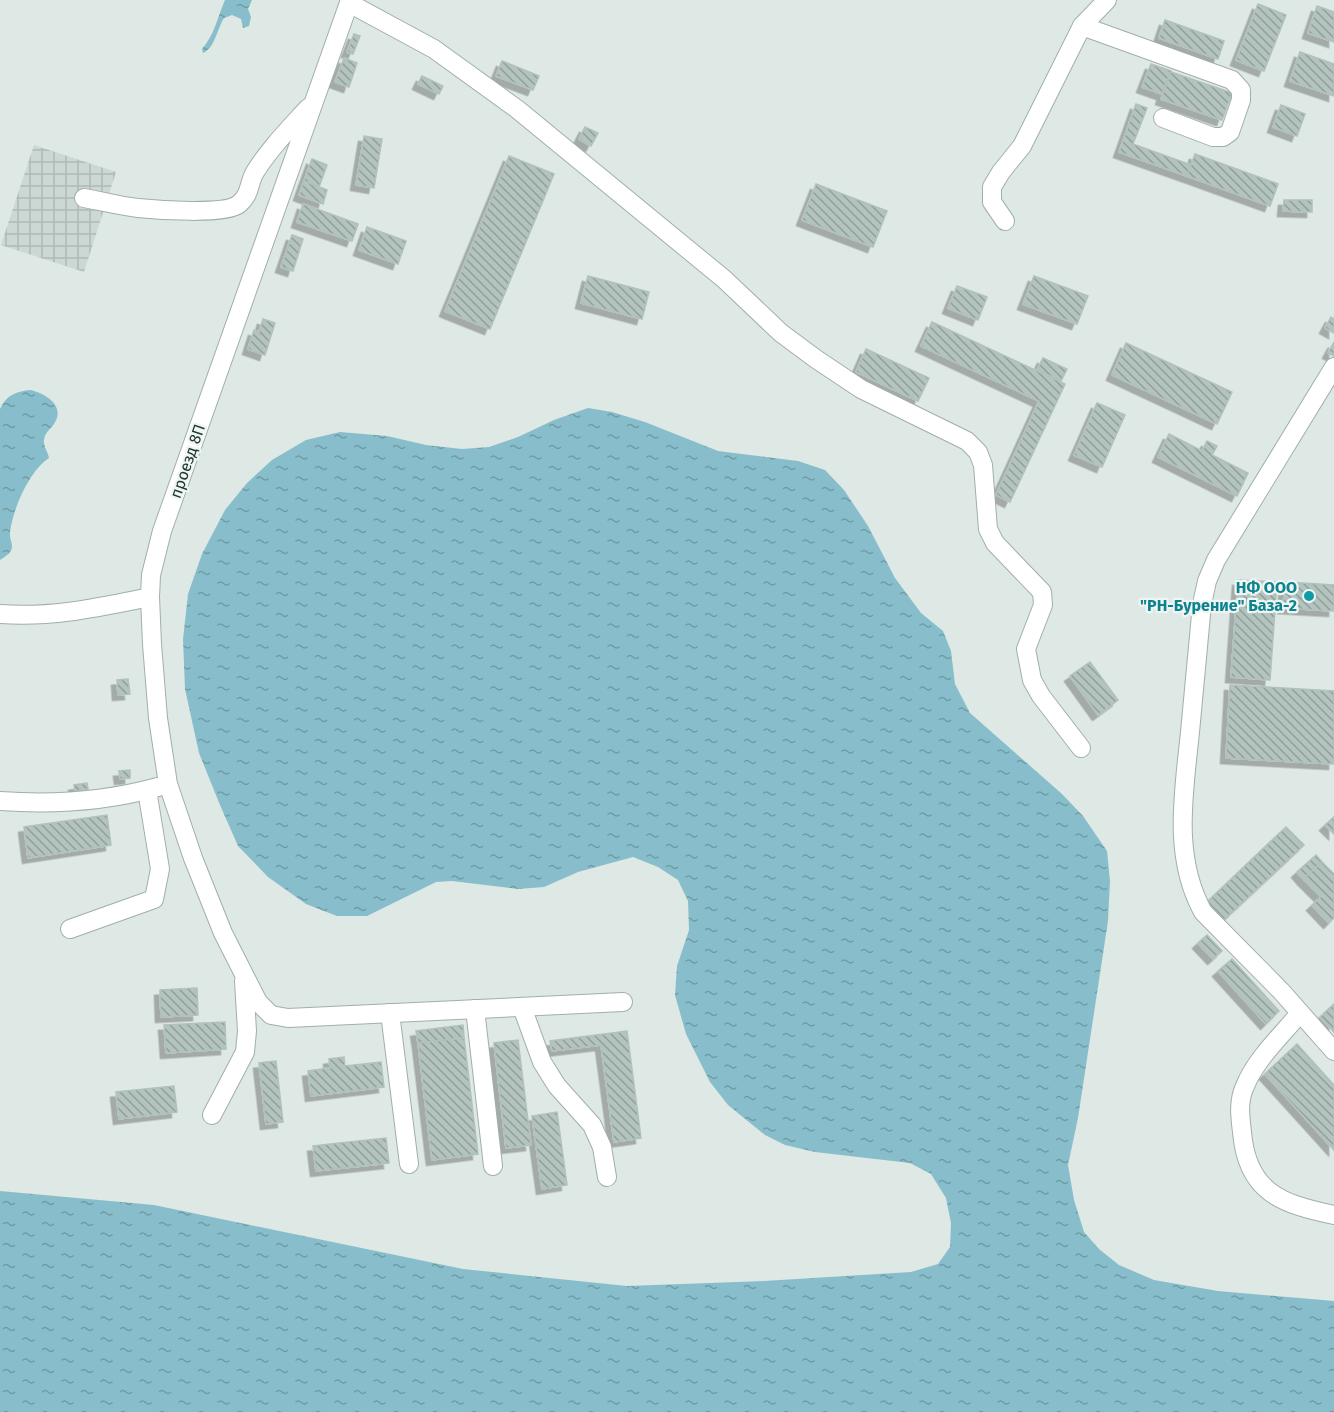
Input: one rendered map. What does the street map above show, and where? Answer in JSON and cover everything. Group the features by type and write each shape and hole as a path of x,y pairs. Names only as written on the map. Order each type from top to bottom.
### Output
{"street":[{"path":"1005,221 992,202 992,188 1022,146 1082,26 1107,0"},
{"path":"349,2 434,49 517,109 724,279 781,333 816,359 861,389 967,441 978,452 983,465 988,529 995,543 1042,592 1043,605 1026,649 1032,680 1041,696 1081,748"},
{"name":"проезд 8П","path":"349,2 162,531 150,597 158,717 168,784 193,858 223,933 258,1002 270,1015 288,1018 390,1013"},
{"path":"1082,26 1232,80 1241,90 1241,100 1230,132 1223,137 1213,137 1163,118"},
{"path":"84,198 137,208 179,211 221,210 236,206 248,195 254,175 273,146 314,102"},
{"path":"1334,367 1216,560 1208,581 1202,604 1182,814 1186,868 1195,898 1203,912 1334,1051"},
{"path":"0,614 29,616 74,612 150,597"},
{"path":"0,801 86,801 168,784"},
{"path":"70,929 154,899 160,869 147,790"},
{"path":"212,1115 244,1052 247,1031 243,973"},
{"path":"409,1164 390,1013 624,1002"},
{"path":"522,1007 542,1062 557,1086 592,1125 602,1147 608,1177"},
{"path":"474,1009 493,1166"},
{"path":"1300,1014 1254,1068 1244,1088 1239,1108 1243,1147 1250,1169 1264,1189 1301,1208 1334,1215"}],"shaded area":[{"path":"34,145 116,172 84,272 1,245"}],"water":[{"path":"225,0 252,0 248,9 251,17 249,26 243,28 241,19 232,15 224,18 213,43 203,53 202,49 213,32"},
{"path":"31,390 43,394 53,402 58,412 57,418 44,440 49,458 35,472 23,491 12,523 11,551 0,560 0,409 5,400 12,395"},
{"path":"588,408 612,412 645,422 718,451 798,461 825,470 844,490 868,526 895,578 921,613 943,631 951,651 955,684 970,713 1062,794 1083,816 1107,851 1110,881 1108,921 1078,1118 1068,1165 1074,1200 1084,1232 1099,1249 1119,1265 1154,1280 1218,1291 1334,1301 1334,1412 0,1412 0,1191 154,1205 463,1269 627,1286 911,1272 938,1264 950,1247 951,1223 946,1198 931,1174 910,1163 815,1152 785,1145 765,1135 728,1105 710,1082 686,1034 675,995 677,966 689,930 688,901 678,880 658,867 633,857 578,872 544,887 518,889 452,881 436,882 367,916 337,916 306,904 268,877 238,846 220,805 199,753 185,689 183,639 188,594 202,554 225,510 247,483 272,460 306,440 340,432 387,436 426,445 462,449 489,447"}],"building":[{"path":"1258,4 1286,15 1264,71 1236,60"},
{"path":"1317,6 1334,12 1334,42 1308,33"},
{"path":"1165,20 1224,41 1218,59 1159,38"},
{"path":"354,34 360,36 353,54 347,52"},
{"path":"1300,52 1334,64 1334,96 1290,81"},
{"path":"344,58 357,63 349,87 335,82"},
{"path":"502,61 539,76 533,90 496,76"},
{"path":"1151,64 1171,71 1162,94 1142,87"},
{"path":"1171,72 1232,93 1222,120 1161,99"},
{"path":"422,76 443,86 439,94 418,84"},
{"path":"1136,104 1147,108 1133,144 1191,165 1187,176 1119,152"},
{"path":"1281,105 1305,114 1297,136 1273,127"},
{"path":"585,127 598,133 591,146 579,139"},
{"path":"364,136 382,139 374,188 356,185"},
{"path":"1195,154 1278,184 1270,206 1187,176"},
{"path":"509,156 554,174 490,329 445,311"},
{"path":"312,159 327,165 319,187 304,181"},
{"path":"304,181 327,190 323,204 299,195"},
{"path":"816,184 887,211 873,247 802,220"},
{"path":"1284,200 1312,200 1312,212 1283,211"},
{"path":"303,204 358,224 352,241 297,222"},
{"path":"367,227 406,241 398,264 359,250"},
{"path":"292,235 303,239 293,271 281,267"},
{"path":"588,276 649,292 642,319 581,303"},
{"path":"1034,276 1088,296 1077,324 1023,304"},
{"path":"957,286 987,297 978,320 948,308"},
{"path":"1331,317 1334,319 1334,333 1325,328"},
{"path":"263,319 275,323 265,355 248,349 254,330 259,332"},
{"path":"932,322 1065,384 1010,502 996,495 1039,401 921,346"},
{"path":"1334,342 1334,356 1328,353"},
{"path":"1126,343 1232,392 1217,424 1112,375"},
{"path":"866,349 929,378 918,401 856,372"},
{"path":"1043,358 1067,369 1061,381 1037,370"},
{"path":"1097,403 1125,415 1102,467 1074,455"},
{"path":"1169,434 1202,451 1207,441 1217,446 1212,455 1248,473 1237,496 1158,457"},
{"path":"1238,580 1277,582 1270,680 1231,677"},
{"name":"НФ ООО \"РН-Бурение\" База-2","path":"1285,582 1334,585 1334,611 1283,608"},
{"path":"1090,662 1118,700 1098,715 1070,676"},
{"path":"128,679 130,694 118,695 117,680"},
{"path":"1230,685 1334,691 1334,764 1226,758"},
{"path":"130,770 130,778 120,779 119,771"},
{"path":"87,783 88,789 75,791 74,785"},
{"path":"107,815 111,845 28,858 24,827"},
{"path":"1334,817 1334,834 1325,825"},
{"path":"1286,827 1304,845 1224,920 1207,902"},
{"path":"1316,855 1322,862 1303,879 1297,872"},
{"path":"1322,862 1334,874 1334,918 1329,923 1312,905 1321,897 1303,879"},
{"path":"1207,935 1222,951 1213,959 1198,943"},
{"path":"1232,959 1279,1011 1266,1024 1218,971"},
{"path":"197,988 198,1015 161,1017 160,990"},
{"path":"1334,1004 1334,1032 1320,1017"},
{"path":"225,1022 226,1049 166,1053 164,1025"},
{"path":"463,1025 464,1038 418,1043 416,1031"},
{"path":"627,1031 641,1138 614,1142 601,1045 552,1051 550,1041"},
{"path":"464,1038 478,1154 432,1160 418,1043"},
{"path":"518,1040 531,1145 506,1148 494,1043"},
{"path":"1297,1044 1334,1085 1334,1150 1265,1074"},
{"path":"344,1057 345,1066 381,1062 384,1087 311,1096 308,1071 330,1068 329,1059"},
{"path":"276,1061 283,1122 266,1124 259,1063"},
{"path":"174,1086 177,1112 119,1119 116,1092"},
{"path":"557,1112 567,1185 542,1189 532,1116"},
{"path":"386,1138 389,1163 316,1171 313,1146"}],"place":[{"name":"НФ ООО \"РН-Бурение\" База-2","path":"1309,596"}]}
